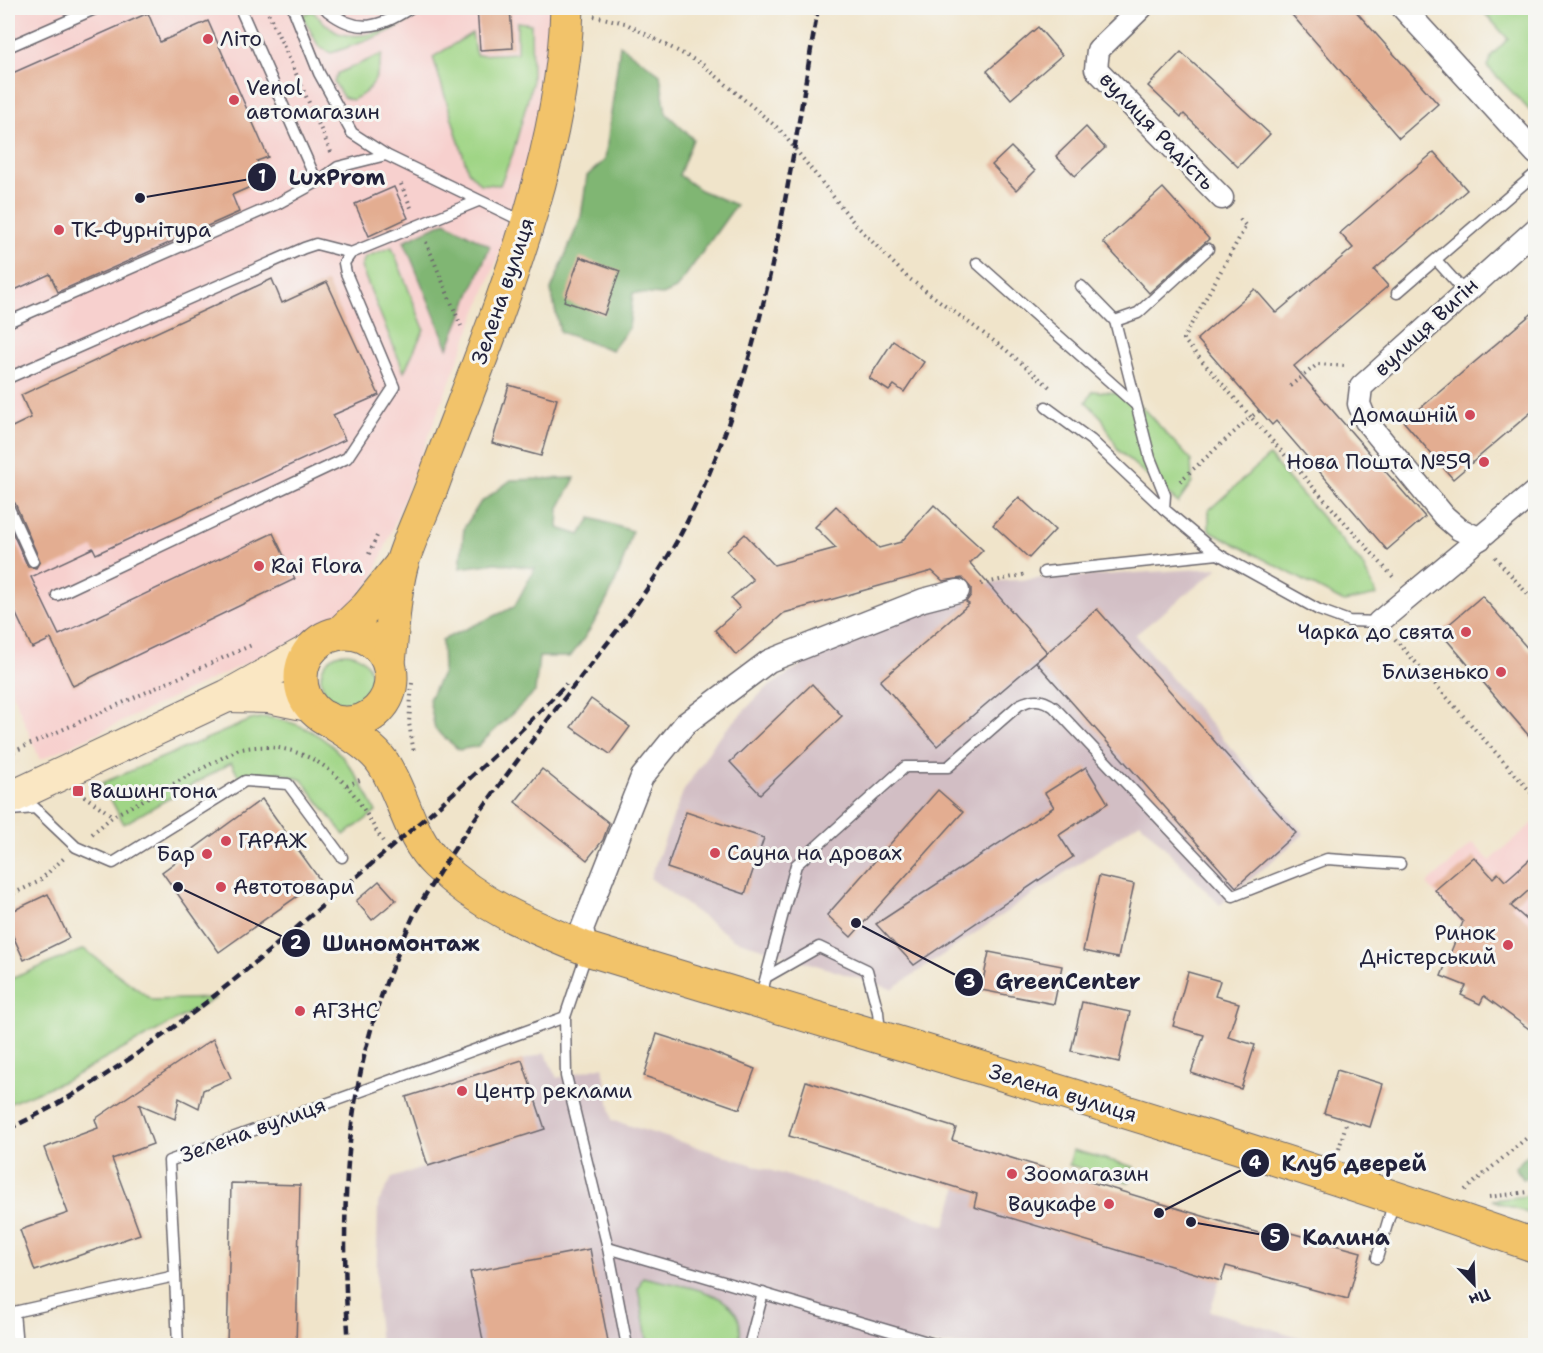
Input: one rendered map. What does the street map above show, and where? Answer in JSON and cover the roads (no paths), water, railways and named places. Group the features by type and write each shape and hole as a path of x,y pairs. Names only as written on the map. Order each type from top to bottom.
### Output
{"main road":[{"name":"Зелена вулиця","path":"389,662 402,565 480,358 542,174 557,105 566,37 579,11"},
{"name":"Зелена вулиця","path":"326,640 367,607 402,565"},
{"path":"8,799 227,696 326,640 356,634 370,639 381,649 389,662 392,679 387,700 376,712 361,720 347,723 317,711 269,697 227,696"},
{"path":"317,711 301,689 300,675 303,661 326,640"},
{"name":"Зелена вулиця","path":"372,771 387,700"},
{"name":"Зелена вулиця","path":"317,711 372,771 437,864 479,899 511,917 587,949 763,989 880,1036 1395,1198 1536,1246"}],"street":[{"name":"вулиця Радість","path":"1141,8 1098,50 1096,69 1222,198"},
{"path":"1403,8 1536,153"},
{"name":"вулиця Вигін","path":"1480,539 1459,529 1444,516 1366,421 1358,396 1361,387 1464,291 1536,229"},
{"path":"1379,622 1536,491"},
{"path":"587,949 582,929 642,777 685,724 769,661 923,600 958,591"}],"lane":[{"path":"8,47 97,8"},
{"path":"240,8 317,182"},
{"path":"293,8 319,73 352,133 386,155 526,224"},
{"path":"326,9 344,8"},
{"path":"326,9 344,23 364,26 391,20 410,8"},
{"path":"8,322 275,205 317,182 338,167 386,155"},
{"path":"1397,293 1536,172"},
{"path":"57,595 347,458 394,387 346,273 344,263 351,253 478,201"},
{"path":"8,378 304,248 316,244 351,253"},
{"path":"1115,321 1138,313 1208,249"},
{"path":"1436,260 1464,291"},
{"path":"977,263 1136,405"},
{"path":"1081,286 1115,321 1150,458 1165,495 1164,509"},
{"path":"1046,407 1075,428 1164,509 1218,554 1319,610 1349,621 1379,622"},
{"path":"8,506 33,561"},
{"path":"1044,572 1218,554"},
{"path":"763,989 796,865 904,767 948,767 1020,705 1031,699 1043,700 1054,707 1233,896 1327,858 1400,864"},
{"path":"8,810 35,808 76,847 112,863 246,781 288,784 342,857"},
{"path":"763,989 819,947 867,970 878,1012 880,1036"},
{"path":"587,949 565,1017 566,1076 608,1248 627,1346"},
{"name":"Зелена вулиця","path":"175,1276 170,1161 565,1017"},
{"path":"1377,1258 1395,1198"},
{"path":"608,1248 941,1346"},
{"path":"18,1346 14,1312 175,1276 178,1346"},
{"path":"749,1346 763,1293"}],"railway":[{"path":"349,1346 345,1249 349,1152 355,1105 376,1011 410,924 430,887 493,793 656,576 687,522 714,461 737,399 771,270 818,8"},
{"path":"8,1129 96,1081 138,1053 219,992 454,792 566,684"}],"place":[{"name":"Літо","path":"208,39"},
{"name":"Venol автомагазин","path":"234,100"},
{"name":"LuxProm","path":"140,198"},
{"name":"ТК-Фурнітура","path":"59,230"},
{"name":"Домашній","path":"1470,415"},
{"name":"Нова Пошта №59","path":"1484,462"},
{"name":"Rai Flora","path":"259,566"},
{"name":"Чарка до свята","path":"1466,632"},
{"name":"Близенько","path":"1501,672"},
{"name":"Вашингтона","path":"78,791"},
{"name":"ГАРАЖ","path":"226,841"},
{"name":"Сауна на дровах","path":"715,853"},
{"name":"Бар","path":"207,854"},
{"name":"Шиномонтаж","path":"178,887"},
{"name":"Автотовари","path":"221,887"},
{"name":"GreenCenter","path":"856,923"},
{"name":"Ринок Дністерський","path":"1508,945"},
{"name":"АГЗНС","path":"300,1011"},
{"name":"Центр реклами","path":"462,1091"},
{"name":"Зоомагазин","path":"1012,1174"},
{"name":"Ваукафе","path":"1109,1204"},
{"name":"Клуб дверей","path":"1159,1213"},
{"name":"Калина","path":"1191,1222"}]}
